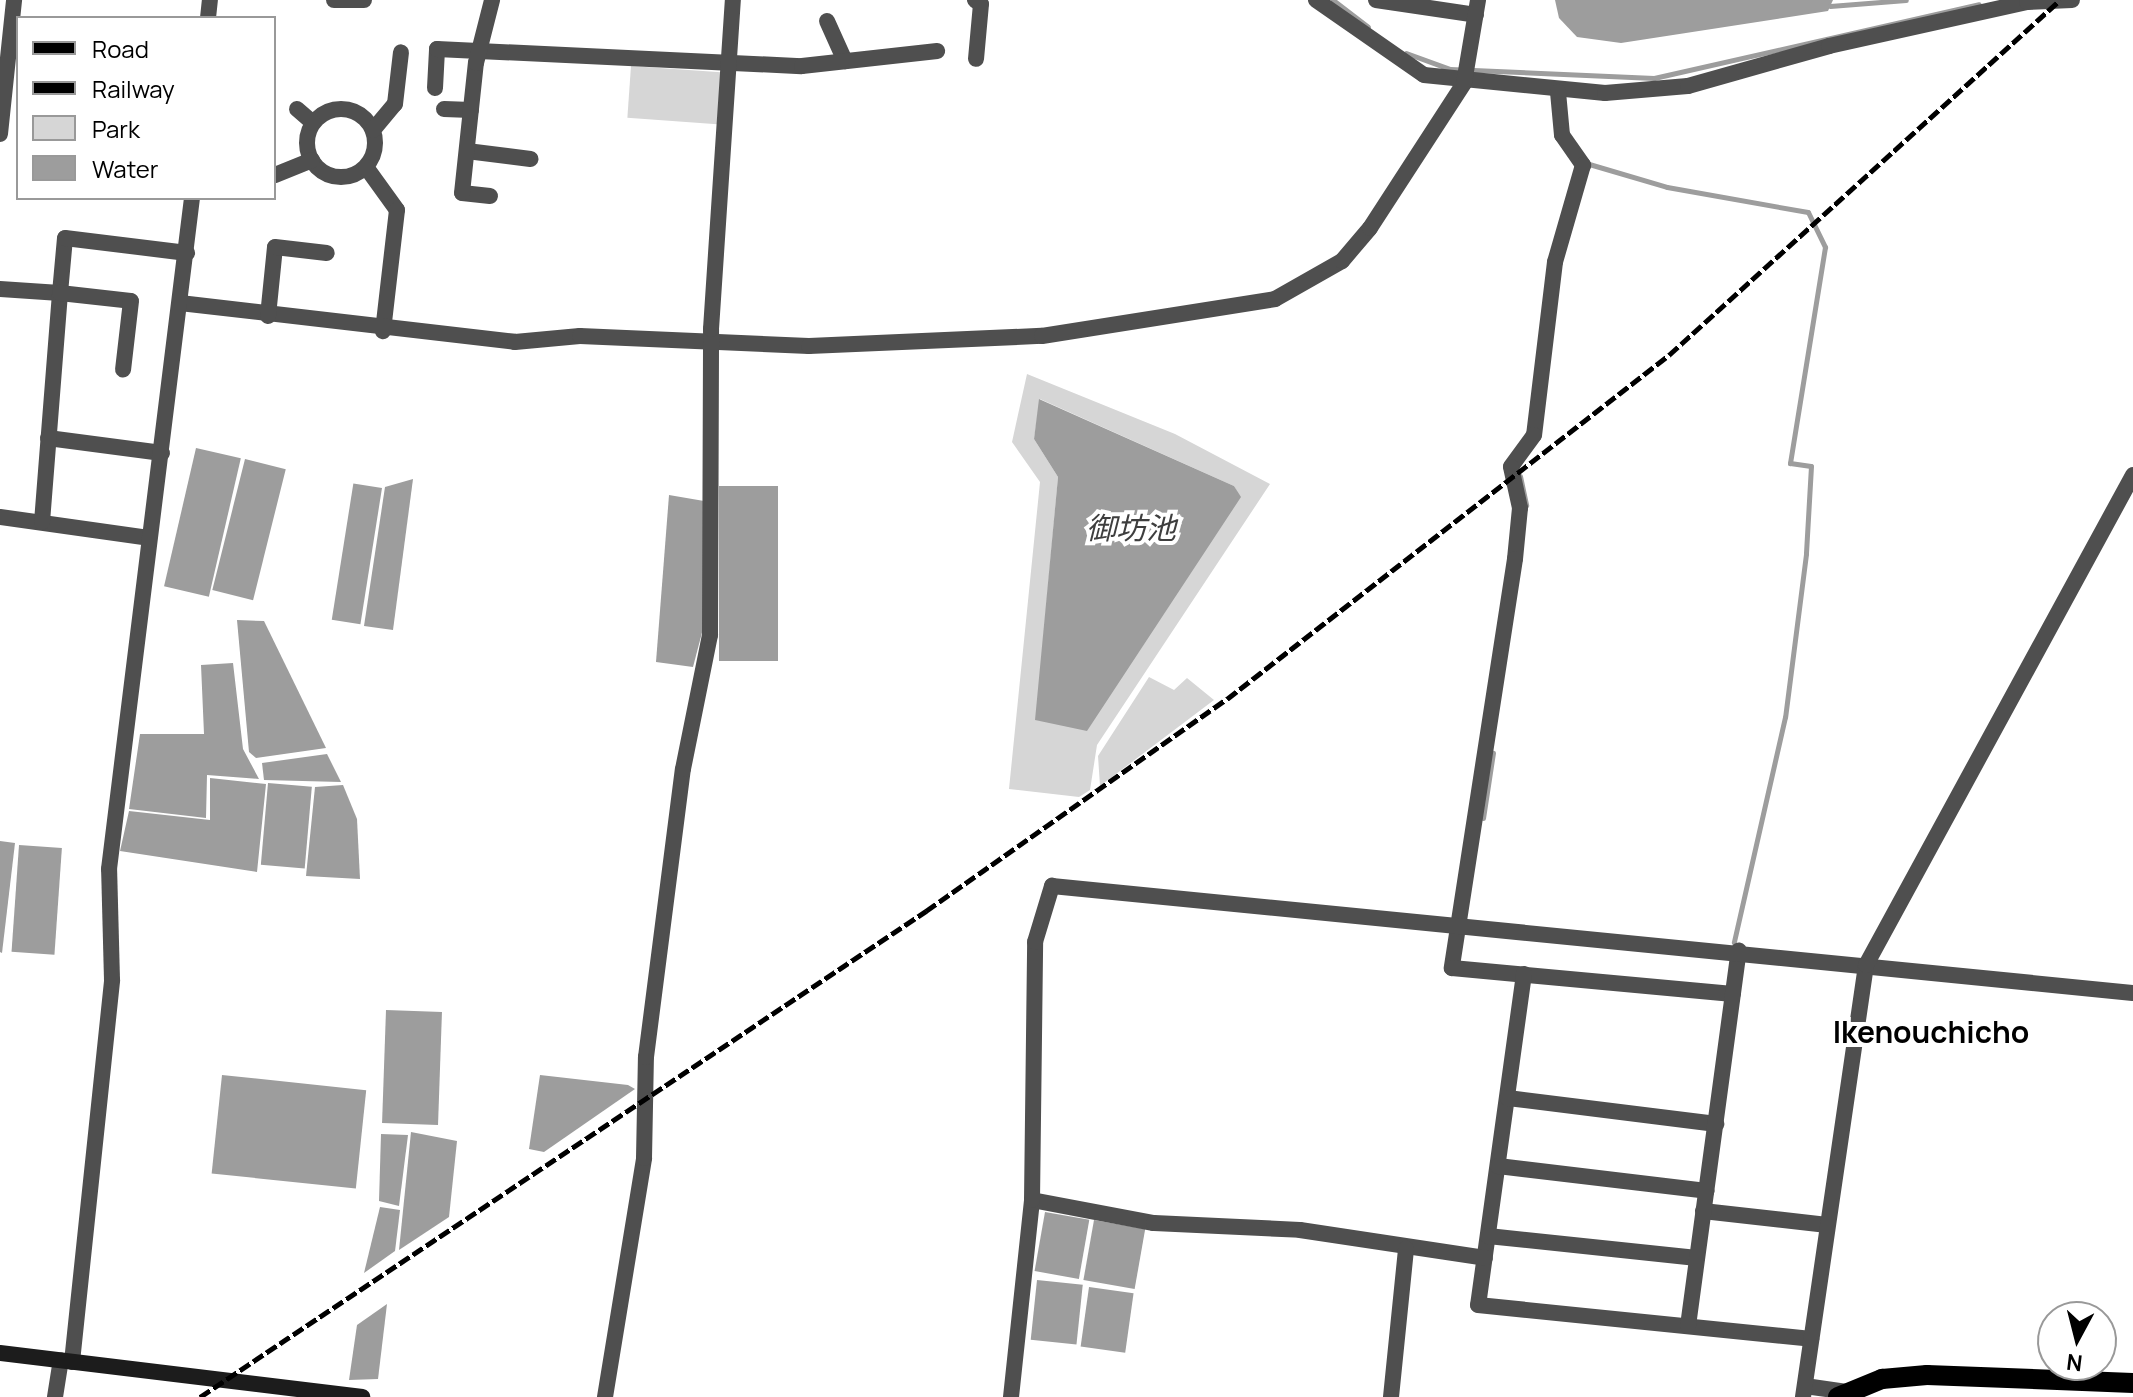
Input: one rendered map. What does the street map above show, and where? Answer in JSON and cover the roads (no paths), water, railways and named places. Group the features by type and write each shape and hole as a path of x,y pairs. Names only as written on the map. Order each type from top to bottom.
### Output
{"main road":[{"path":"0,1353 362,1397"},
{"path":"1842,1394 1927,1375 2133,1383"}],"street":[{"path":"0,134 15,27 14,0"},
{"path":"334,0 364,0"},
{"path":"490,196 462,193 471,110 492,0"},
{"path":"605,1397 644,1158 646,1057 683,769 710,635 711,344 734,66 733,0"},
{"path":"975,0 981,4 976,59"},
{"path":"1316,0 1408,67 1558,92 1688,86 1829,46 2027,2 2072,0"},
{"path":"180,303 383,331 531,343 580,336 711,344 980,342 1119,328 1275,299 1342,261 1467,75 1477,7 1376,0"},
{"path":"827,21 845,61"},
{"path":"435,88 437,49 734,66 845,61 937,51"},
{"path":"383,331 397,210 366,167 373,130 395,104 401,52"},
{"path":"1558,92 1562,135 1583,165 1555,262 1534,435 1511,467 1519,530 1452,968 1733,994"},
{"path":"366,167 340,177 312,160 307,146 313,123 343,108 361,114 373,130"},
{"path":"297,109 313,123"},
{"path":"444,109 471,110"},
{"path":"467,151 530,159"},
{"path":"276,175 312,160"},
{"path":"55,1397 66,1361 111,991 109,869 192,200"},
{"path":"42,522 65,238 187,253"},
{"path":"268,316 275,247 327,253"},
{"path":"0,289 131,301 123,370"},
{"path":"48,438 162,453"},
{"path":"1842,1394 1804,1391 1866,965 2132,479"},
{"path":"0,517 149,538"},
{"path":"1011,1397 1032,1200 1035,942 1052,886 1739,950 2133,993"},
{"path":"1688,1326 1739,950"},
{"path":"1524,974 1478,1305 1811,1339"},
{"path":"1508,1098 1716,1124"},
{"path":"1498,1166 1707,1191"},
{"path":"1032,1200 1154,1223 1300,1230 1406,1249 1485,1258"},
{"path":"1703,1211 1827,1225"},
{"path":"1488,1236 1697,1258"},
{"path":"1391,1397 1406,1249"}],"water":[{"path":"1555,0 1833,0 1828,11 1621,43 1577,37 1559,18"},
{"name":"御坊池","path":"1039,399 1234,486 1241,497 1087,731 1035,720 1058,477 1034,439"},
{"path":"196,448 241,458 209,597 164,586"},
{"path":"245,459 286,469 253,600 212,590"},
{"path":"413,479 393,630 364,626 385,487"},
{"path":"353,483 382,488 360,624 332,620"},
{"path":"719,486 778,486 778,661 719,661"},
{"path":"669,495 704,501 704,625 693,667 656,662"},
{"path":"237,620 264,621 326,748 256,758 249,752"},
{"path":"233,663 243,749 259,779 207,775 206,818 129,809 140,734 204,734 201,665"},
{"path":"327,754 341,782 264,780 262,763"},
{"path":"210,778 266,784 257,872 120,851 129,811 210,820"},
{"path":"268,783 312,787 305,869 261,865"},
{"path":"343,785 357,819 360,879 306,876 315,787"},
{"path":"0,841 15,843 2,953 0,952"},
{"path":"19,845 62,848 54,955 12,952"},
{"path":"386,1010 442,1012 438,1125 382,1123"},
{"path":"222,1075 366,1090 356,1189 212,1173"},
{"path":"540,1075 628,1085 635,1089 544,1152 529,1149"},
{"path":"411,1132 457,1141 449,1217 399,1250"},
{"path":"381,1134 408,1135 399,1206 379,1201"},
{"path":"380,1207 400,1210 395,1251 364,1273"},
{"path":"1045,1212 1089,1220 1079,1279 1035,1271"},
{"path":"1094,1220 1145,1229 1135,1289 1083,1280"},
{"path":"1037,1280 1083,1285 1076,1344 1031,1340"},
{"path":"1089,1287 1134,1293 1125,1353 1081,1346"},
{"path":"387,1304 378,1379 349,1380 357,1325"}],"waterway":[{"path":"1333,0 1368,27"},
{"path":"1830,6 1906,0"},
{"path":"1406,53 1450,69 1654,78 1979,4"},
{"path":"1589,164 1667,187 1808,212 1825,247 1790,463 1811,466 1806,554 1785,717 1734,942"},
{"path":"1520,476 1526,505"},
{"path":"1483,818 1493,753"}],"railway":[{"path":"200,1397 926,911 1227,699 1669,355 2060,0"}],"district":[{"name":"Ikenouchicho","path":"1931,1032"}]}
